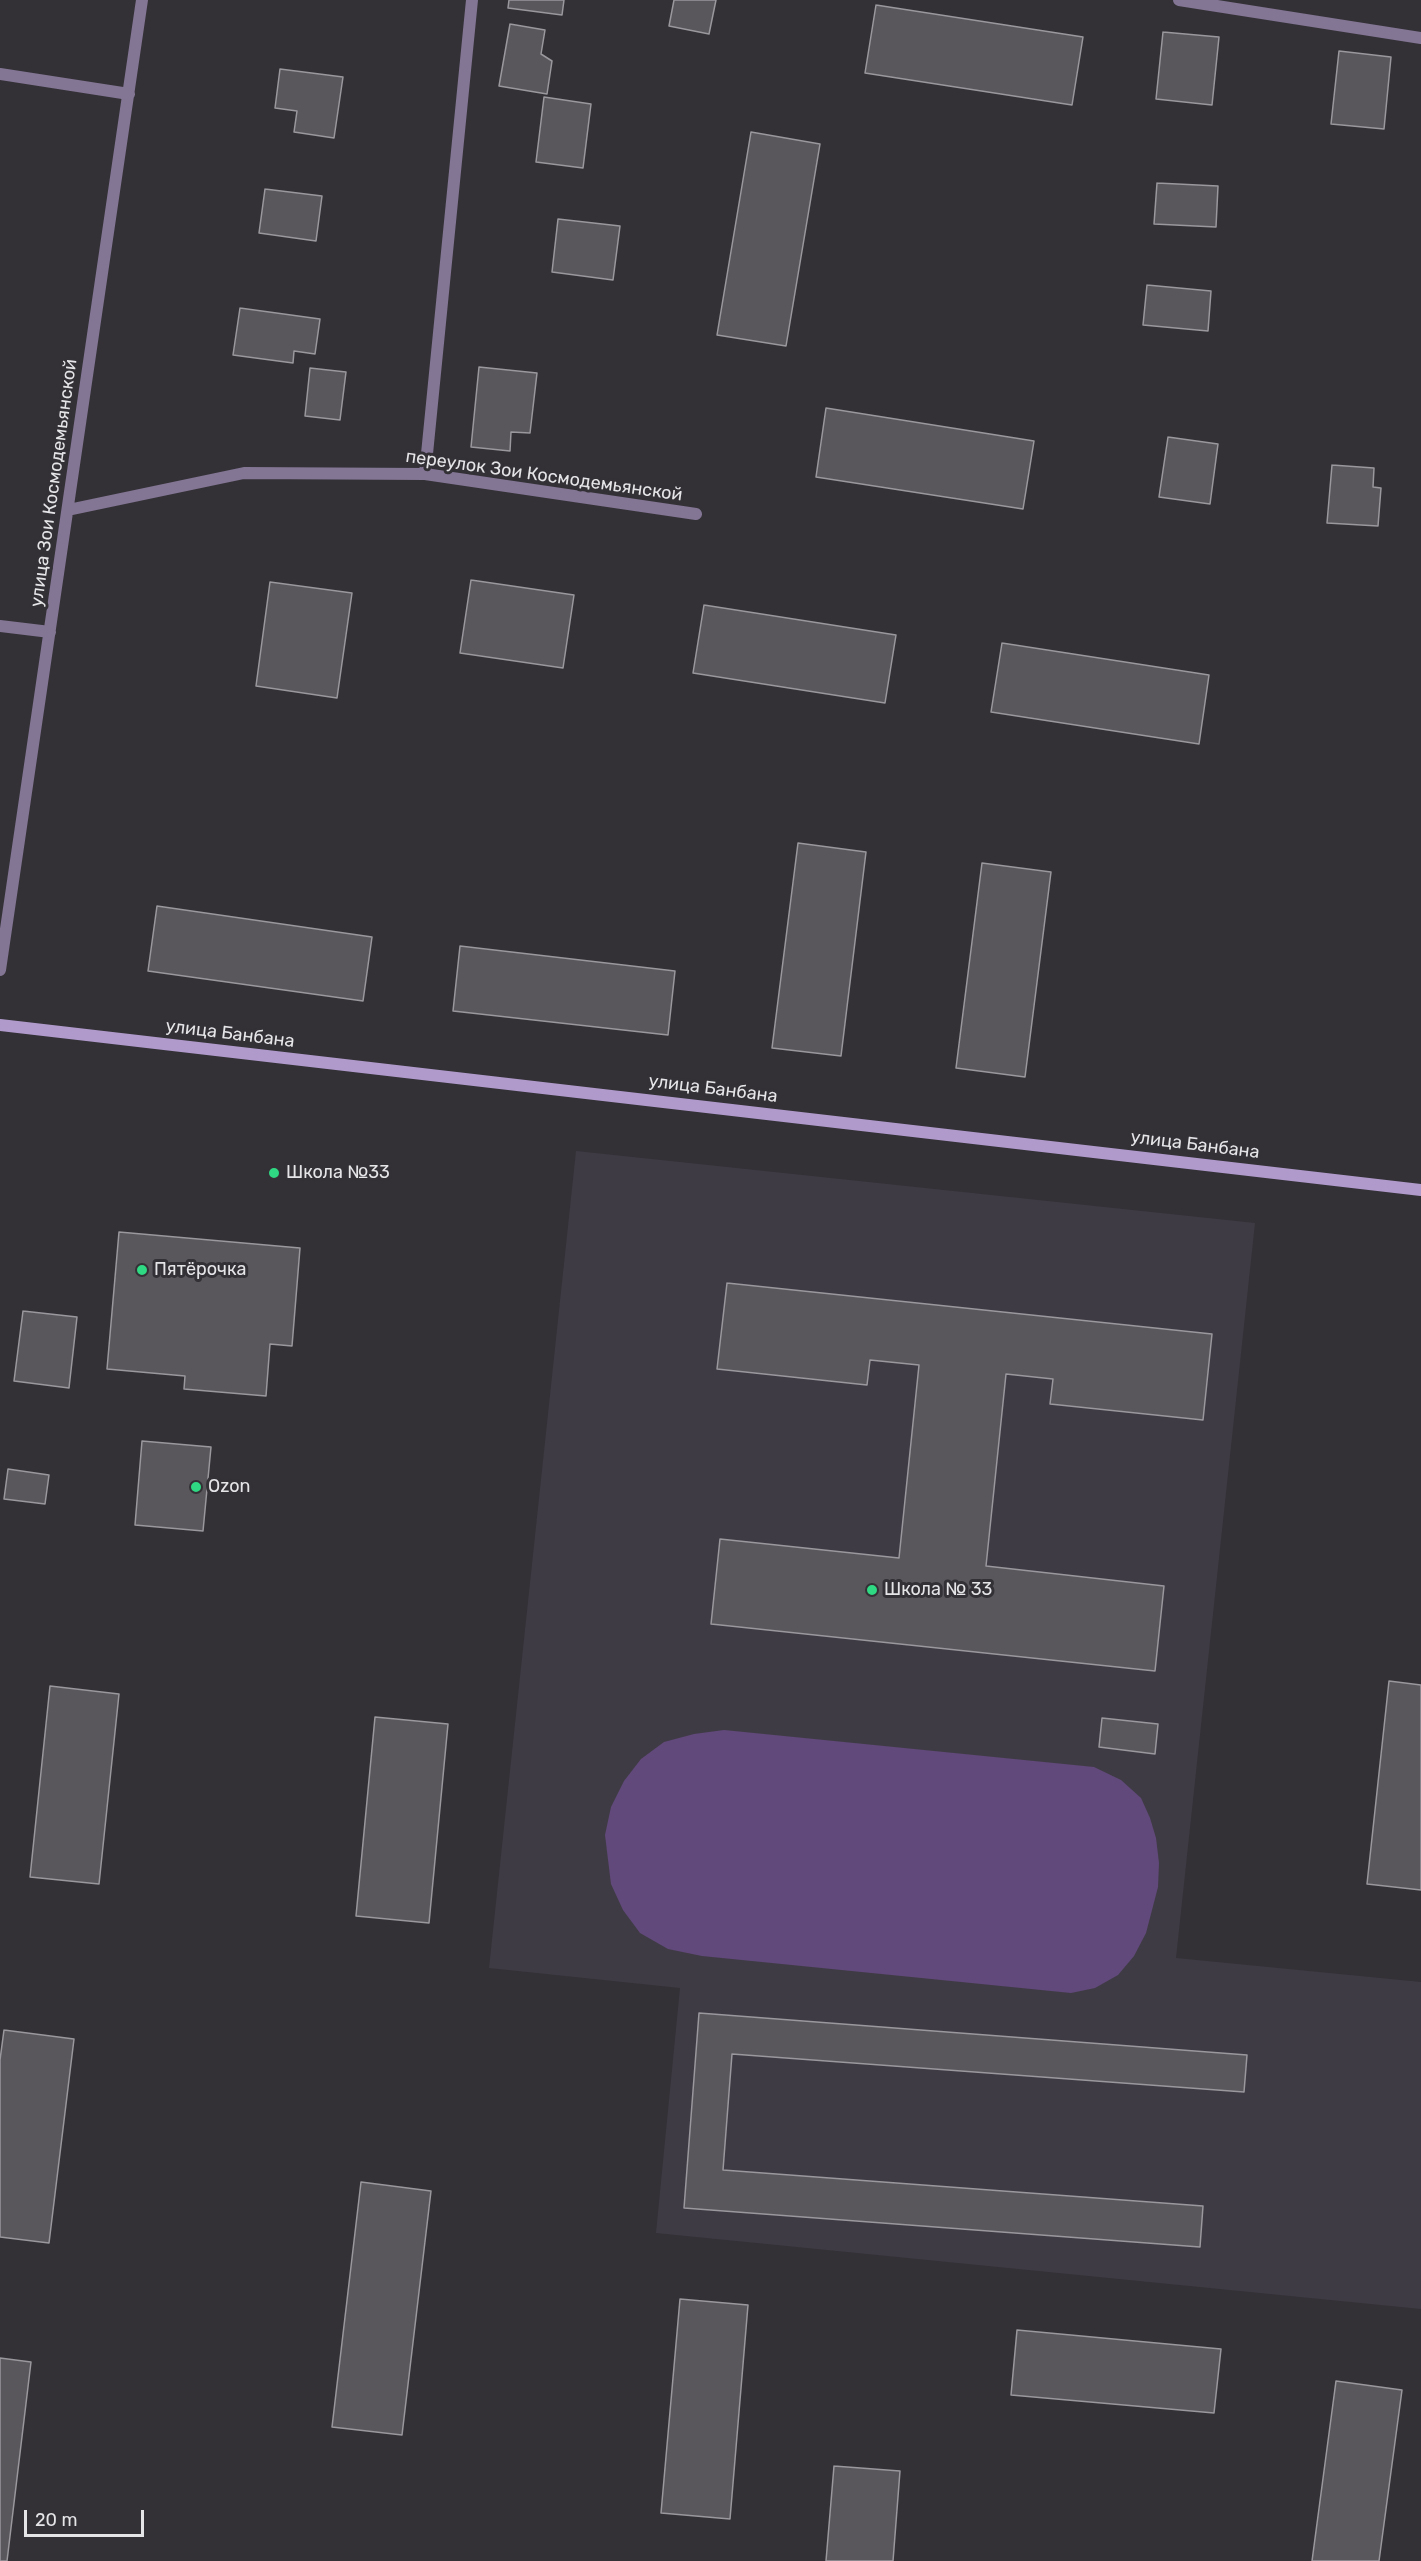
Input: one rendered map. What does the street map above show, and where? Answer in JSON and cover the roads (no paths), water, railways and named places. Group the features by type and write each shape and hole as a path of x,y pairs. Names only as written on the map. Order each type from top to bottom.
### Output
{"street":[{"name":"улица Зои Космодемьянской","path":"0,970 142,0"},
{"path":"425,474 472,0"},
{"path":"1179,0 1421,38"},
{"path":"0,74 129,94"},
{"name":"переулок Зои Космодемьянской","path":"68,510 244,473 425,474 696,514"},
{"path":"0,626 50,632"},
{"name":"улица Банбана","path":"0,1025 1421,1190"}],"place":[{"name":"Школа №33","path":"274,1173"},
{"name":"Пятёрочка","path":"142,1270"},
{"name":"Ozon","path":"196,1487"},
{"name":"Школа № 33","path":"872,1590"}]}
